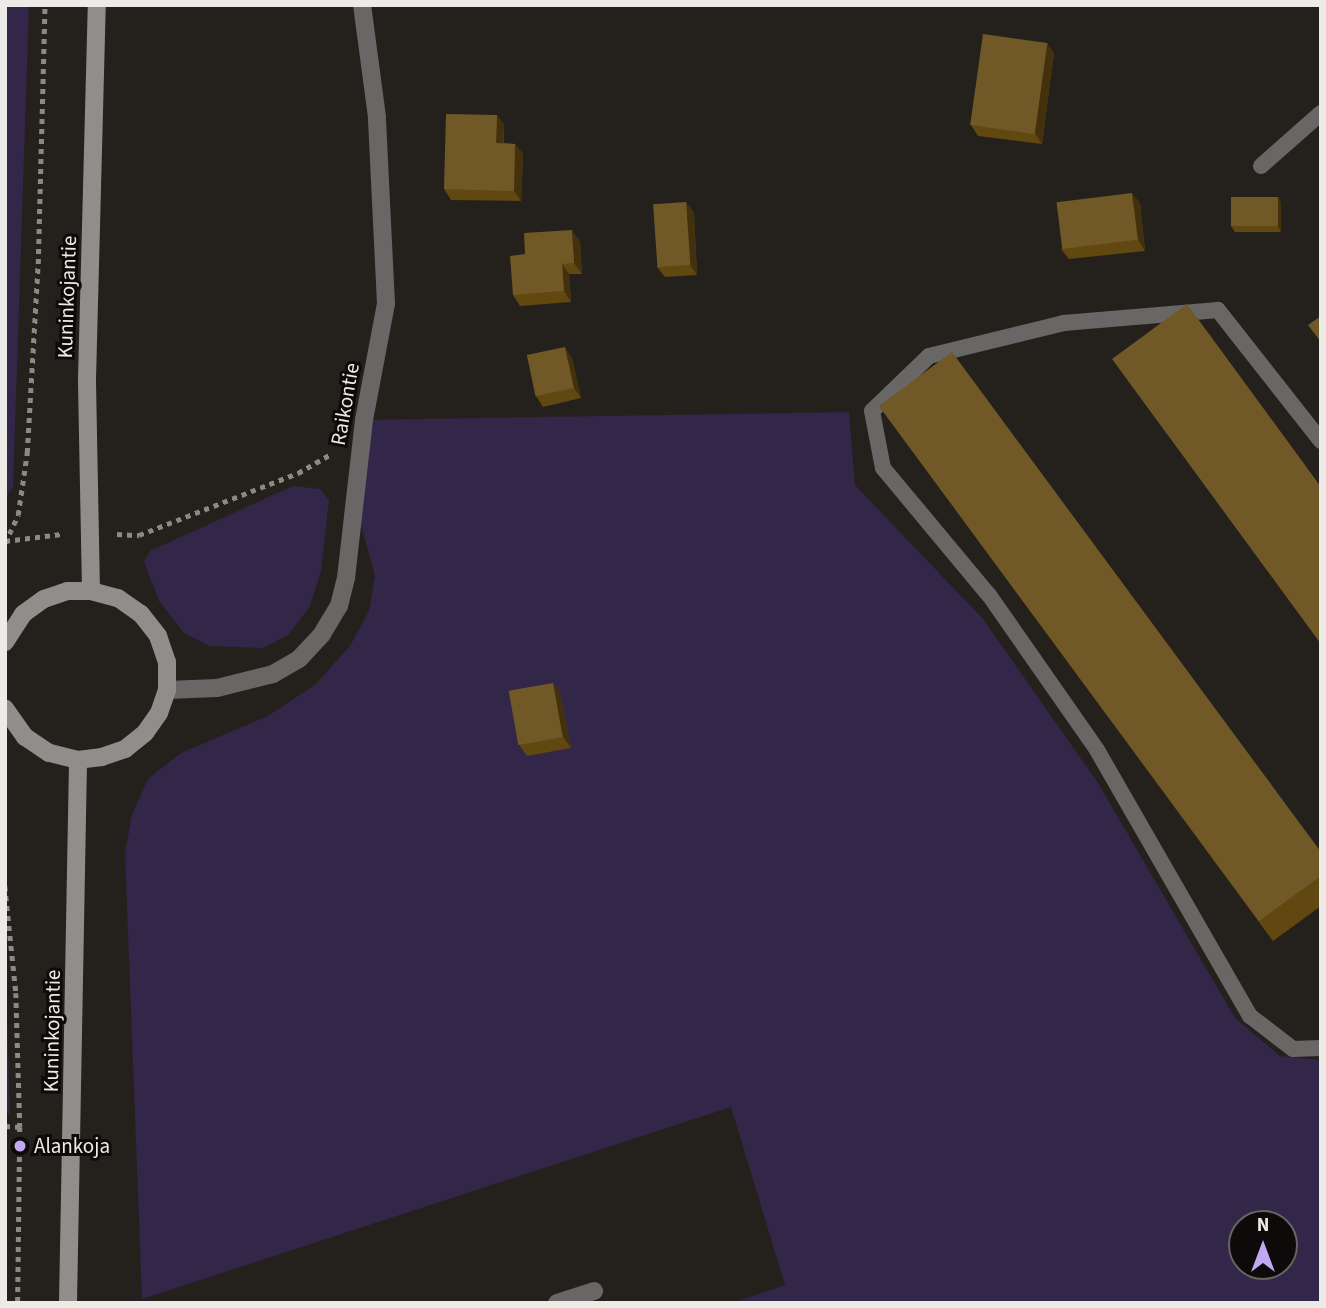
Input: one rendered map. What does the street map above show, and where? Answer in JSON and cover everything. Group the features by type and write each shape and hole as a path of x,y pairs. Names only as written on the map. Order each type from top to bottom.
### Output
{"main road":[{"name":"Kuninkojantie","path":"91,591 87,379 97,5"},
{"path":"5,642 23,614 44,600 67,592 91,591 118,598 141,614 158,636 167,662 167,690 145,733 125,749 78,760 49,753 25,737 5,708"},
{"name":"Kuninkojantie","path":"68,1303 78,760"}],"street":[{"name":"Raikontie","path":"167,690 251,682 299,659 322,634 339,606 346,579 364,420 386,304 377,117 362,5"},
{"path":"557,1303 594,1291"}],"lane":[{"path":"1261,166 1321,113"},
{"path":"1321,441 1218,310 1065,323 929,356 872,411 883,468 989,595 1097,750 1250,1016 1293,1049 1321,1048"}],"path":[{"path":"6,542 18,515 27,453 38,264 45,5"},
{"path":"139,535 324,462 364,420"},
{"path":"6,542 46,535"},
{"path":"5,886 16,993 20,1127 18,1303"},
{"path":"5,1126 20,1127"}],"shaded area":[{"path":"5,5 29,5 13,487 5,498"},
{"path":"849,412 855,485 983,619 1098,783 1235,1018 1280,1056 1321,1060 1321,1303 733,1303 785,1285 731,1107 142,1299 125,853 132,814 149,778 181,753 268,716 316,684 350,646 369,611 375,576 353,496 364,420"},
{"path":"293,486 320,489 329,500 321,571 309,608 288,635 263,648 209,646 184,633 159,601 144,562 150,551"},
{"path":"5,979 6,982 10,1114 5,1113"}],"building":[{"path":"983,34 1047,43 1035,134 970,125"},
{"path":"446,114 497,115 496,143 515,144 514,191 444,189"},
{"path":"1132,193 1138,240 1062,249 1057,202"},
{"path":"1231,197 1278,197 1278,226 1231,226"},
{"path":"686,202 690,265 657,267 653,204"},
{"path":"572,230 574,263 562,264 564,291 513,295 510,256 525,254 524,233"},
{"path":"1187,304 1321,487 1321,644 1112,359"},
{"path":"1321,316 1321,342 1308,325"},
{"path":"565,347 574,388 536,396 527,355"},
{"path":"952,352 1321,852 1321,876 1259,921 879,406"},
{"path":"553,683 563,737 518,745 509,691"}],"place":[{"name":"Alankoja","path":"20,1146"}]}
